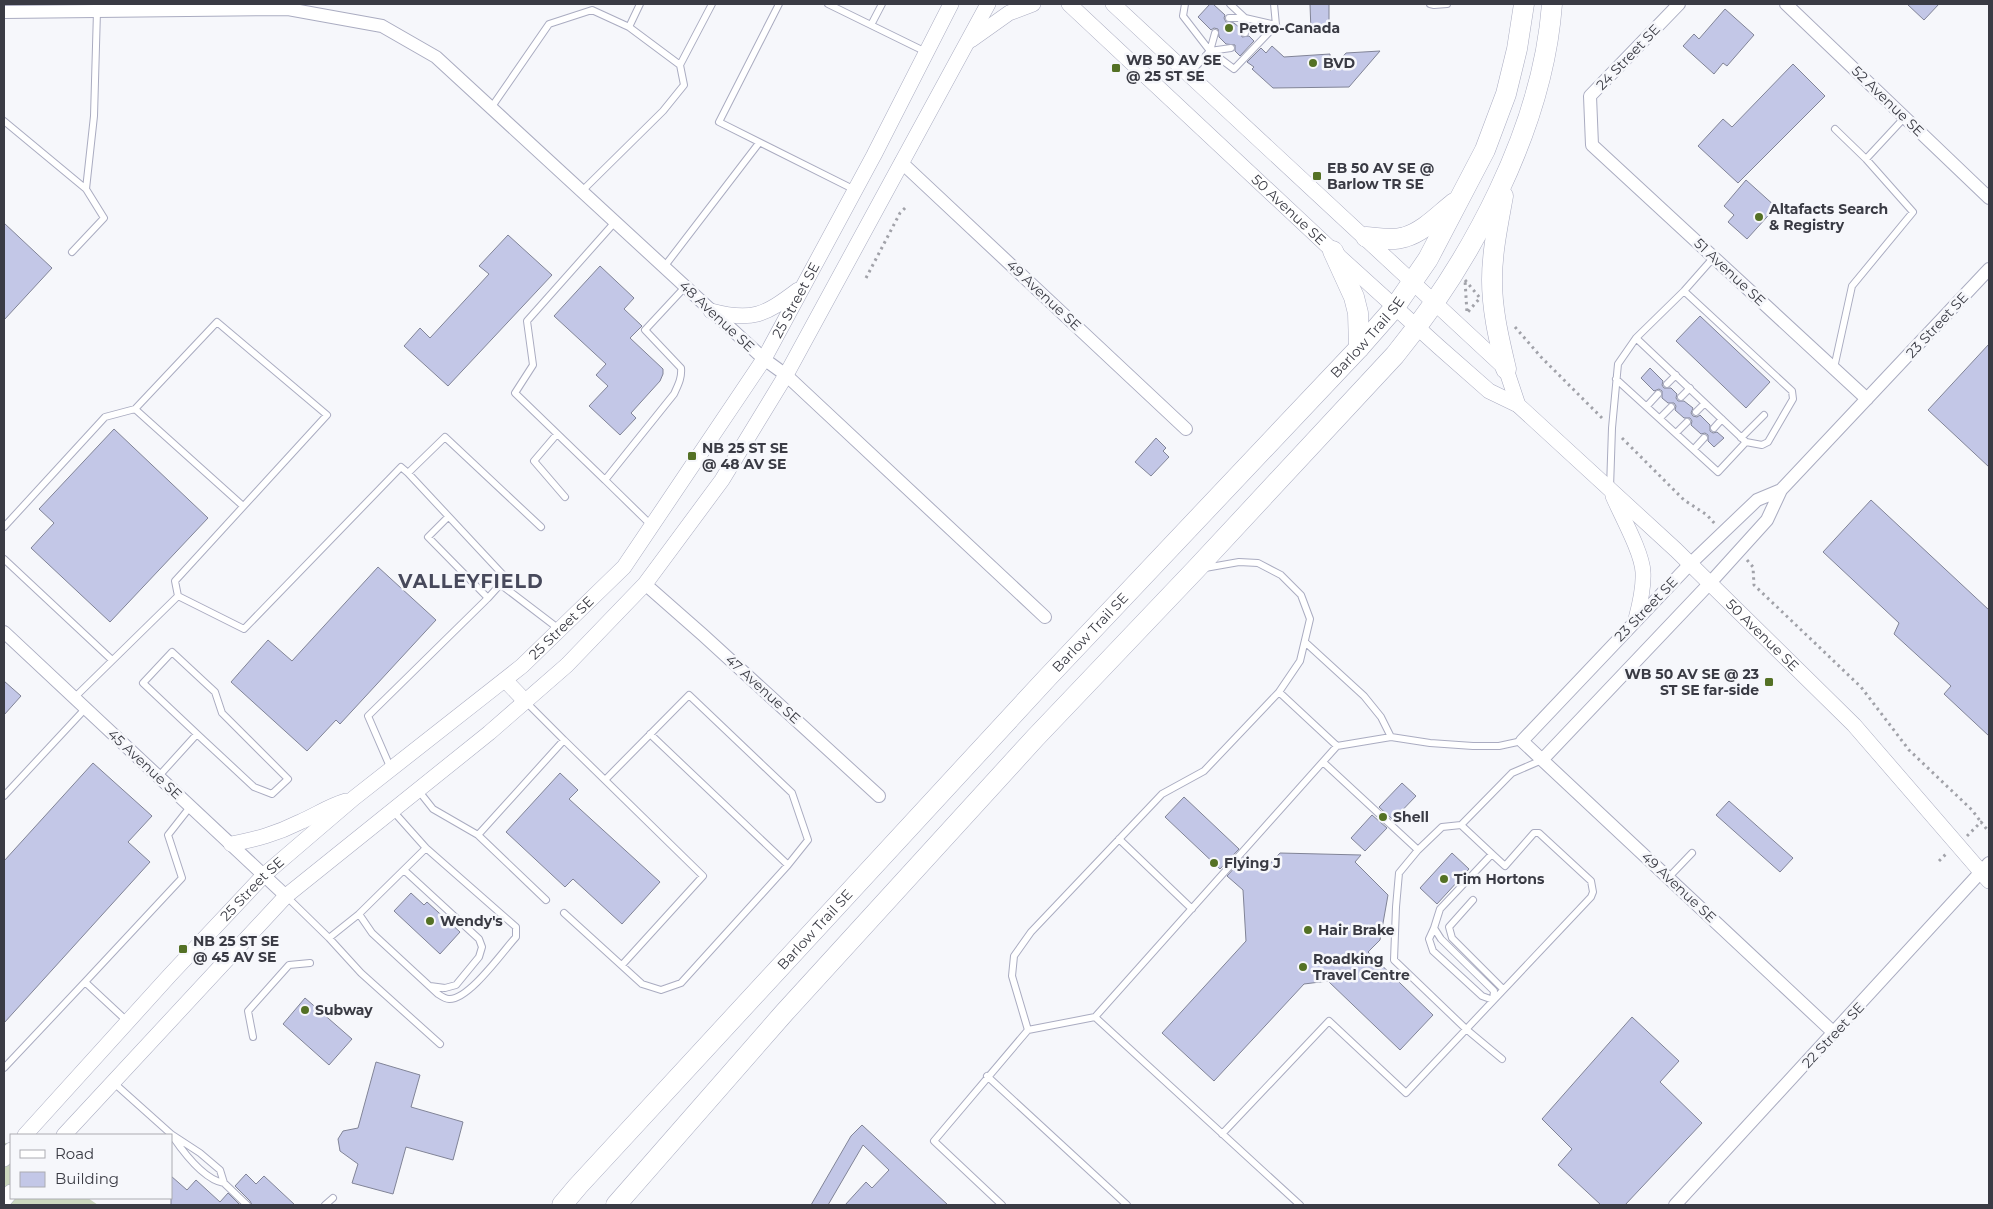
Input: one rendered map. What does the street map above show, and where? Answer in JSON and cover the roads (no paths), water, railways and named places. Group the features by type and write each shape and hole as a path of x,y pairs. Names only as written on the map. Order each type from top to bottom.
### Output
{"main road":[{"name":"Barlow Trail SE","path":"562,1205 1040,685 1360,348 1395,307 1428,259 1485,150 1506,94 1517,49 1524,4"},
{"path":"616,1205 784,1013 1034,738 1196,569 1418,328 1485,217 1508,172 1531,112 1543,66 1552,4"},
{"path":"1506,369 1495,320 1492,263 1508,172"},
{"path":"1366,237 1383,239 1406,237 1421,229 1459,199"},
{"path":"1333,251 1354,297 1358,313 1360,348"}],"street":[{"name":"25 Street SE","path":"26,1134 264,875 354,798 522,666 624,567 764,359 952,4"},
{"name":"25 Street SE","path":"65,1134 286,896 418,790 567,665 645,584 722,480 786,375 988,4"},
{"path":"966,44 1009,13 1033,4"},
{"name":"50 Avenue SE","path":"1069,4 1418,328 1489,391 1518,406 1690,564 1854,726 1986,872"},
{"name":"50 Avenue SE","path":"1113,4 1506,369 1518,406"},
{"name":"24 Street SE","path":"1592,145 1590,96 1679,4"},
{"name":"52 Avenue SE","path":"1786,4 1989,198"},
{"name":"48 Avenue SE","path":"4,12 97,11 226,6 288,8 382,26 436,57 711,311 764,359 786,375 1045,617"},
{"name":"51 Avenue SE","path":"1592,145 1867,399"},
{"name":"49 Avenue SE","path":"901,162 1186,430"},
{"name":"23 Street SE","path":"1542,760 1710,583 1767,520 1781,490 1989,269"},
{"path":"711,311 726,315 755,316 769,311 803,286"},
{"path":"1610,490 1635,546 1643,572 1642,598 1636,619"},
{"name":"23 Street SE","path":"1522,742 1636,619 1690,564 1757,500 1781,490"},
{"name":"47 Avenue SE","path":"645,584 879,796"},
{"name":"45 Avenue SE","path":"4,632 286,896"},
{"path":"505,680 525,701"},
{"name":"49 Avenue SE","path":"1522,742 1669,877 1834,1033"},
{"path":"231,844 261,839 300,822 333,804 354,798"},
{"name":"22 Street SE","path":"1675,1205 1986,872"}],"lane":[{"path":"628,27 640,4"},
{"path":"582,191 663,111 684,84 680,66 712,4"},
{"path":"779,4 719,122 855,190"},
{"path":"828,4 926,52"},
{"path":"871,25 882,4"},
{"path":"1185,4 1182,16 1210,51 1234,69 1276,25 1274,4"},
{"path":"1230,4 1245,18 1245,33"},
{"path":"1430,4 1447,4"},
{"path":"491,108 549,24 592,10 628,27 680,66"},
{"path":"86,189 94,116 97,11"},
{"path":"1229,18 1245,18 1276,25"},
{"path":"1189,74 1210,51 1215,33"},
{"path":"1210,51 1231,48"},
{"path":"1866,159 1905,117"},
{"path":"4,121 86,189 104,218 72,252"},
{"path":"1834,368 1852,286 1913,212 1866,159 1835,129"},
{"path":"664,267 759,143"},
{"path":"615,222 527,321 534,365 514,393 652,526"},
{"path":"1610,490 1612,428 1618,364 1636,338 1684,291 1714,257"},
{"path":"605,480 674,394 679,383 682,375 681,368 645,330 685,287"},
{"path":"1636,338 1744,440 1762,445 1768,442 1793,399 1792,391 1684,291"},
{"path":"4,527 105,417 135,409 217,322 327,415 175,580 178,596"},
{"path":"1667,384 1676,375"},
{"path":"1616,379 1718,472 1764,415"},
{"path":"1681,397 1690,388"},
{"path":"1647,406 1658,394"},
{"path":"1696,412 1705,403"},
{"path":"1660,418 1671,407"},
{"path":"135,409 243,506"},
{"path":"1714,428 1722,419"},
{"path":"1676,432 1687,422"},
{"path":"557,434 534,461 565,497"},
{"path":"408,474 445,436 541,527"},
{"path":"1694,449 1704,438"},
{"path":"178,596 244,629 401,466 506,578 368,716 391,769"},
{"path":"448,517 428,537 488,598"},
{"path":"4,559 112,660"},
{"path":"1028,1030 1012,976 1014,956 1031,932 1162,794 1204,771 1279,692 1300,661 1310,619 1301,595 1280,575 1258,563 1238,562 1196,569"},
{"path":"500,584 559,630"},
{"path":"74,698 178,596"},
{"path":"1304,642 1364,696 1380,717 1391,737"},
{"path":"172,652 215,692 222,712 288,779 272,794 254,788 197,734 143,683 172,652"},
{"path":"1279,692 1337,746"},
{"path":"564,913 642,984 661,990 681,983 788,865 808,840 792,793 689,695 605,780"},
{"path":"525,701 703,876 622,965"},
{"path":"4,796 85,709"},
{"path":"158,777 197,734"},
{"path":"650,734 788,865"},
{"path":"1002,1205 934,1141 987,1076 1028,1030 1095,1017 1337,746 1391,737 1430,743 1473,746 1499,746 1522,742"},
{"path":"478,834 564,740"},
{"path":"1502,1059 1466,1029 1394,960 1399,873 1418,850 1442,827 1461,825 1512,773 1542,760"},
{"path":"1323,762 1418,850"},
{"path":"418,790 433,809 478,834 546,900"},
{"path":"4,1068 182,878 168,835 190,807"},
{"path":"359,914 372,933 438,994 449,999 458,997 469,990 516,937 516,927 426,848 392,810"},
{"path":"1222,1134 1329,1022 1406,1093 1594,892 1594,886 1591,881 1538,833 1534,834 1505,866 1461,825"},
{"path":"1119,839 1192,909"},
{"path":"329,938 359,914 426,848"},
{"path":"1669,877 1692,852"},
{"path":"1492,854 1440,909 1430,939 1433,951 1482,996 1493,1000"},
{"path":"404,870 479,939 482,947 480,957 456,985 445,988 429,986"},
{"path":"286,896 361,972 440,1044"},
{"path":"1473,900 1449,927 1450,933 1452,938 1503,989"},
{"path":"1434,928 1441,938 1494,991 1493,1000"},
{"path":"253,1037 248,1011 289,965 310,963"},
{"path":"85,982 128,1022"},
{"path":"1095,1017 1300,1205"},
{"path":"987,1076 1127,1205"},
{"path":"113,1082 171,1134"},
{"path":"172,1135 200,1153 220,1170 224,1183 248,1205"},
{"path":"172,1135 186,1156 217,1182 224,1183"},
{"path":"325,1205 332,1198"}],"place":[{"name":"Petro-Canada","path":"1229,28"},
{"name":"BVD","path":"1313,63"},
{"name":"WB 50 AV SE @ 25 ST SE","path":"1116,68"},
{"name":"EB 50 AV SE @ Barlow TR SE","path":"1317,176"},
{"name":"Altafacts Search & Registry","path":"1759,217"},
{"name":"NB 25 ST SE @ 48 AV SE","path":"692,456"},
{"name":"WB 50 AV SE @ 23 ST SE far-side","path":"1769,682"},
{"name":"Shell","path":"1383,817"},
{"name":"Flying J","path":"1214,863"},
{"name":"Tim Hortons","path":"1444,879"},
{"name":"Wendy's","path":"430,921"},
{"name":"Hair Brake","path":"1308,930"},
{"name":"NB 25 ST SE @ 45 AV SE","path":"183,949"},
{"name":"Roadking Travel Centre","path":"1303,967"},
{"name":"Subway","path":"305,1010"}],"district":[{"name":"VALLEYFIELD","path":"471,581"}]}
